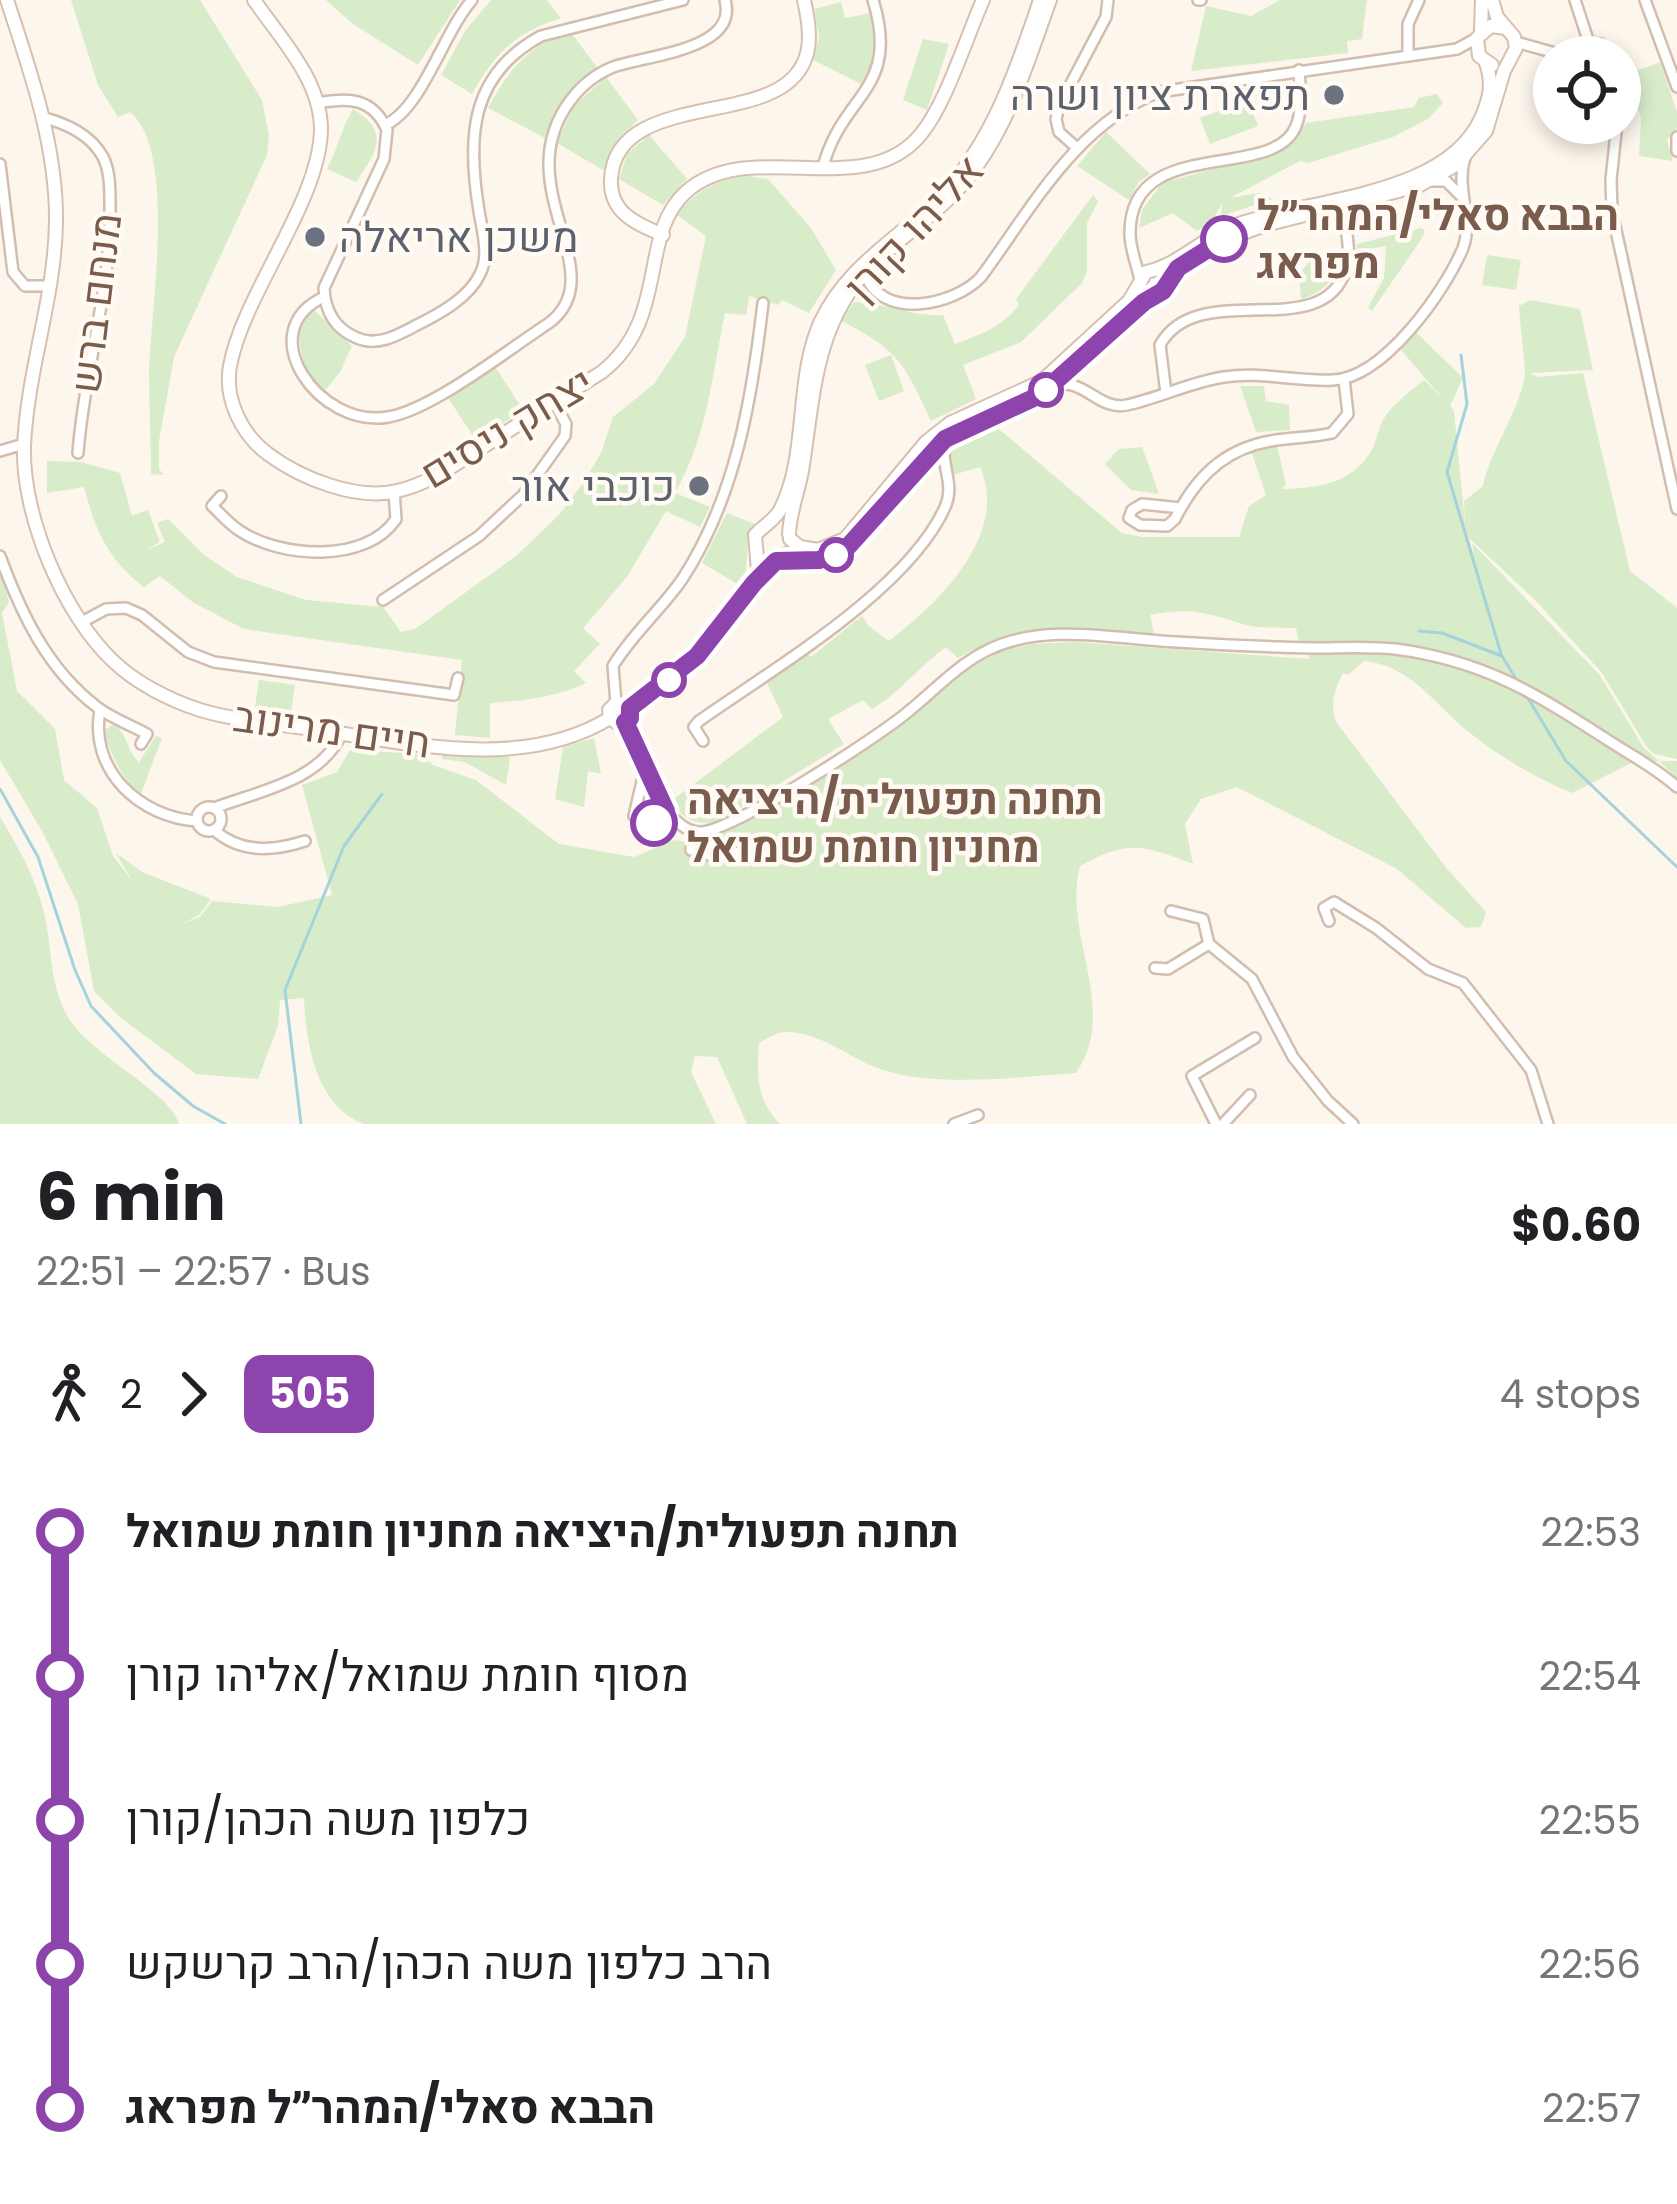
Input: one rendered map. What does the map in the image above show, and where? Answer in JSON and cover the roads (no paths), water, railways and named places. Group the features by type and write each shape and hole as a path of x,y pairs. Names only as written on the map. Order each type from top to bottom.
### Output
{"street":[{"name":"חיים מרינוב","path":"7,0 42,117 56,215 50,286 24,444 28,482 44,550 82,622 122,669 183,703 223,716 455,748 507,749 560,739 610,718"},
{"path":"254,0 302,70 318,103 355,99 372,108 385,125 384,160 334,261 324,297 339,328 370,343 408,330 461,298 478,278 484,259 471,156 474,123 502,68 542,36 683,0"},
{"path":"385,125 405,113 472,0"},
{"path":"324,297 305,307 296,320 294,342 300,368 310,387 331,407 370,418 411,410 556,317 569,300 574,278 548,174 550,144 561,115 577,93 605,71 715,36 727,18 725,0"},
{"path":"804,0 809,49 787,84 762,96 652,125 631,137 610,180 619,210 633,223 663,235 680,198 713,177 745,170 887,160 915,141 929,123 978,1"},
{"path":"823,166 832,138 878,69 882,39 873,0"},
{"name":"אליהו קורן","path":"763,526 777,516 787,491 809,360 826,310 862,262 939,197 967,164 998,111 1040,0"},
{"name":"אליהו קורן","path":"789,536 813,379 835,315 865,274 946,204 975,170 1011,106 1050,0"},
{"path":"1077,148 1059,132 1057,113 1106,17 1108,0"},
{"path":"1408,55 1408,24 1419,0"},
{"path":"754,583 758,570 755,536 763,526 777,525 800,547 818,550 845,538 926,442 950,423 1034,387 1129,301 1146,276 1232,226 1415,177 1440,165 1463,146 1482,116 1491,88 1479,35 1482,0"},
{"path":"1492,0 1497,17 1516,42 1533,47"},
{"path":"1575,0 1587,36"},
{"path":"1645,0 1677,87"},
{"path":"865,274 877,292 899,302 942,302 964,293 981,278 1077,148 1111,116 1159,92 1457,49 1491,26 1508,29"},
{"path":"1429,182 1465,157 1486,131 1516,42"},
{"path":"1457,49 1499,65 1510,59"},
{"path":"1156,296 1145,294 1146,276 1130,240 1132,218 1149,185 1163,175 1262,151 1290,136 1298,119 1299,70"},
{"name":"יצחק ניסים","path":"318,103 320,137 314,164 232,358 230,394 252,438 279,462 309,476 356,490 394,492 444,471 602,372 629,347 644,315 663,235"},
{"name":"מנחם ברש","path":"42,117 62,122 85,137 103,157 109,179 108,275 78,453"},
{"path":"1677,137 1677,151"},
{"path":"1615,144 1612,212 1677,509"},
{"path":"1052,386 1067,382 1121,406 1239,375 1344,379 1358,374 1386,354 1431,304 1467,234 1461,176 1465,157"},
{"path":"0,164 13,272 25,286 50,286"},
{"path":"754,548 765,560 819,560 844,551 950,435 1052,386 1156,296 1178,268 1222,241 1429,182 1446,181 1464,200"},
{"path":"1166,393 1159,352 1173,328 1199,315 1308,305 1325,299 1347,266 1345,213 1354,203"},
{"path":"1326,210 1346,227"},
{"path":"1146,276 1163,274 1166,283"},
{"path":"763,303 747,413 727,486 687,572 614,666 623,705 630,718 619,724 610,718 610,708 623,705 697,656 754,583 790,548 789,536"},
{"path":"1084,356 1078,369 1088,390"},
{"path":"1180,508 1142,504 1129,518 1140,525 1167,526 1211,467 1231,452 1258,443 1332,433 1348,414 1344,379"},
{"path":"383,600 479,536 523,495 565,436 566,424 554,402"},
{"path":"703,741 694,727 699,721 868,600 908,563 944,509 950,490 943,452 950,435"},
{"path":"0,451 24,444"},
{"path":"923,460 938,461 949,473"},
{"path":"221,496 212,506 239,531 312,552 347,547 385,532 396,519 394,492"},
{"path":"0,556 41,647 100,710 147,734 141,744"},
{"path":"82,622 106,609 131,609 188,652 231,665 454,695 458,678"},
{"path":"625,722 666,811 693,831 720,827 801,782 900,718 976,656 1008,642 1046,636 1258,647 1391,648 1446,660 1532,690 1677,787"},
{"path":"100,710 100,749 122,787 158,813 197,821 203,830 263,850 305,841"},
{"path":"197,821 203,808 302,776 326,761 342,733"},
{"path":"646,764 634,816 654,823 666,811"},
{"path":"214,808 221,817 214,830"},
{"path":"693,831 691,850 709,854 796,847"},
{"path":"1329,921 1324,908 1334,902 1429,969 1463,983 1531,1070 1549,1124"},
{"path":"1171,911 1203,919 1209,944 1252,979 1293,1058 1353,1124"},
{"path":"1154,968 1168,969 1209,944"},
{"path":"1250,1095 1220,1124 1192,1076 1255,1038"},
{"path":"954,1124 978,1115"}],"waterway":[{"path":"1461,355 1467,404 1447,472 1501,654"},
{"path":"1419,631 1442,633 1502,656 1518,682"},
{"path":"1526,695 1566,761 1677,867"},
{"path":"0,789 38,857 91,1006 154,1073 193,1106 225,1124"},
{"path":"301,1124 285,990 344,846 382,794"}],"place":[{"name":"תפארת ציון ושרה","path":"1334,95"},
{"name":"משכן אריאלה","path":"315,237"},
{"name":"הבבא סאלי/המהר״ל מפראג","path":"1224,239"},
{"name":"כוכבי אור","path":"699,486"},
{"name":"תחנה תפעולית/היציאה מחניון חומת שמואל","path":"654,823"}]}
